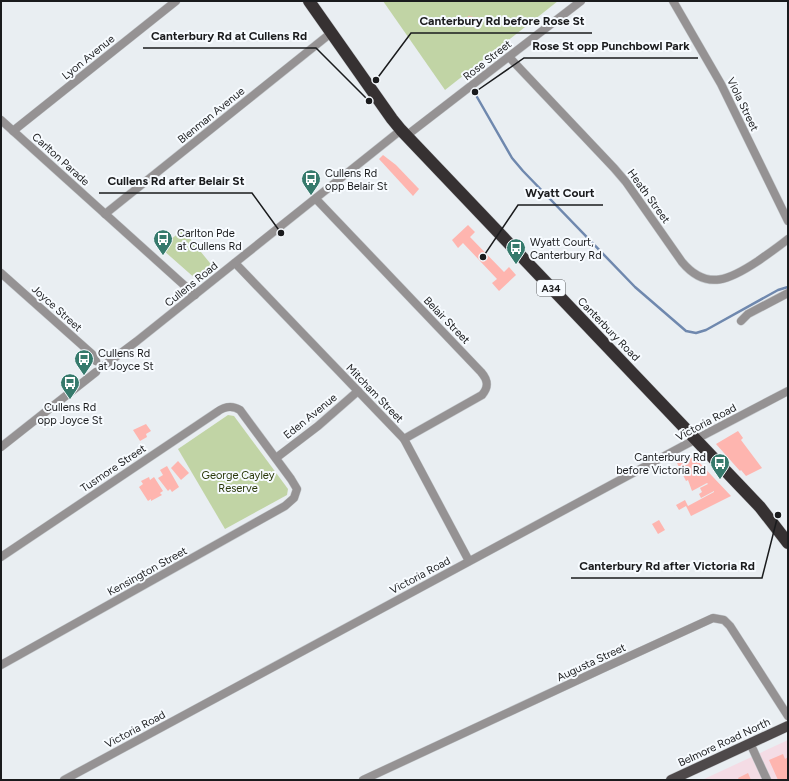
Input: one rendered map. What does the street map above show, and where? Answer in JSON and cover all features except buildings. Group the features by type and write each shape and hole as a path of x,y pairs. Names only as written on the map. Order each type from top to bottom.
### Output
{"highway":[{"name":"Canterbury Road","path":"309,1 392,119 404,133 760,507 788,543"}],"main road":[{"name":"Belmore Road North","path":"671,780 788,726"}],"street":[{"name":"Lyon Avenue","path":"14,131 176,1"},
{"name":"Rose Street","path":"404,133 509,57 581,1"},
{"name":"Viola Street","path":"673,1 721,84 788,221"},
{"name":"Blenman Avenue","path":"105,214 331,33"},
{"name":"Heath Street","path":"509,57 614,168 638,199 682,262 693,273 709,279 731,278 754,264 788,239"},
{"name":"Carlton Parade","path":"1,120 195,295"},
{"name":"Cullens Road","path":"105,364 316,199 404,133"},
{"name":"Belair Street","path":"316,199 481,372 487,382 487,387 482,395 404,439"},
{"name":"Mitcham Street","path":"236,263 404,439 469,561"},
{"name":"Joyce Street","path":"2,276 92,354 96,361"},
{"path":"741,321 748,314 788,293"},
{"path":"1,447 96,372 100,373 104,371 105,364 102,361 96,361 93,368 96,372"},
{"name":"Eden Avenue","path":"276,458 318,426 358,391"},
{"name":"Victoria Road","path":"64,780 469,561 788,391"},
{"name":"Tusmore Street","path":"1,557 222,409 231,406 240,410 276,458"},
{"name":"Kensington Street","path":"1,665 285,506 294,498 297,490 276,458"},
{"name":"Augusta Street","path":"363,780 713,618 724,620 730,626 788,716"},
{"path":"750,743 767,780"}],"shaded area":[{"path":"788,740 788,780 702,780"}],"green space":[{"path":"383,1 558,1 445,90"},
{"path":"183,230 214,268 199,280 197,280 163,250 166,248 163,245"},
{"name":"George Cayley Reserve","path":"228,415 234,416 288,489 287,495 225,529 178,449"}],"waterway":[{"path":"477,97 512,158 523,171 635,287 686,331 696,333 706,330 778,290 788,287"}],"place":[{"name":"Canterbury Rd before Rose St","path":"376,80"},
{"name":"Rose St opp Punchbowl Park","path":"475,92"},
{"name":"Canterbury Rd at Cullens Rd","path":"369,101"},
{"name":"Cullens Rd opp Belair St","path":"311,196"},
{"name":"Cullens Rd after Belair St","path":"281,233"},
{"name":"Carlton Pde at Cullens Rd","path":"163,256"},
{"name":"Wyatt Court","path":"483,257"},
{"name":"Wyatt Court, Canterbury Rd","path":"516,265"},
{"name":"Cullens Rd at Joyce St","path":"84,376"},
{"name":"Cullens Rd opp Joyce St","path":"70,400"},
{"name":"Canterbury Rd before Victoria Rd","path":"720,480"},
{"name":"Canterbury Rd after Victoria Rd","path":"778,515"}]}
